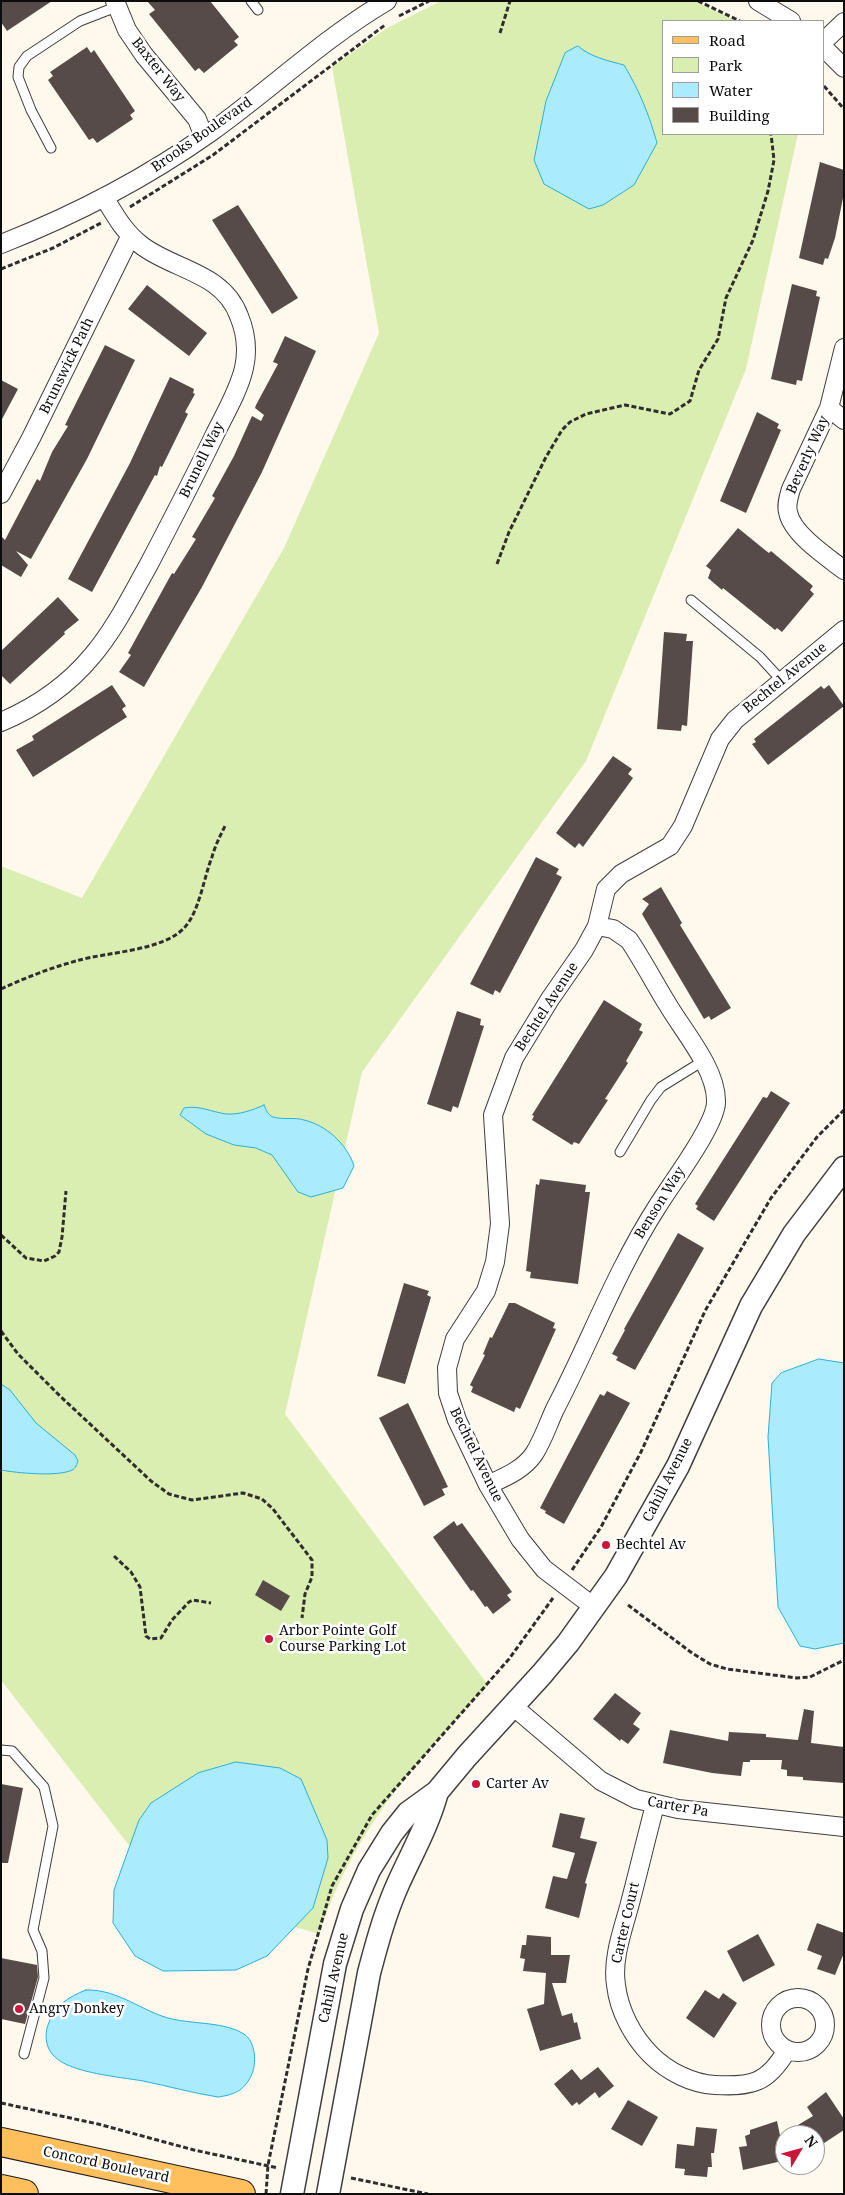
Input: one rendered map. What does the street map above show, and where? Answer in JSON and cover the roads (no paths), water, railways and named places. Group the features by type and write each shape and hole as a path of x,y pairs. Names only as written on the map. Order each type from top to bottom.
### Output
{"main road":[{"name":"Concord Boulevard","path":"1,2142 241,2194"},
{"path":"1,2189 24,2194"}],"street":[{"name":"Brooks Boulevard","path":"1,244 68,216 154,169 204,137 342,31 387,1"},
{"path":"758,1 789,20"},
{"name":"Baxter Way","path":"115,4 127,30 144,55 197,119 204,137"},
{"path":"825,40 844,22"},
{"path":"825,49 844,68"},
{"name":"Brunell Way","path":"1,722 42,701 68,681 104,641 137,585 199,468 243,371 246,346 244,334 239,315 229,298 214,283 152,252 130,237 104,197"},
{"name":"Brunswick Path","path":"1,494 56,389 130,237"},
{"name":"Beverly Way","path":"844,348 829,408 791,489 788,512 794,526 844,570"},
{"path":"829,408 844,420"},
{"name":"Bechtel Avenue","path":"594,1607 563,1585 532,1556 520,1539 488,1485 457,1420 448,1393 447,1368 455,1339 486,1292 495,1262 500,1224 493,1115 514,1058 550,999 584,950 597,926 606,889 621,874 670,846 683,826 720,739 735,720 844,630"},
{"name":"Benson Way","path":"488,1485 520,1469 533,1456 626,1260 654,1211 712,1120 716,1102 714,1086 703,1061 629,940 613,929 597,926"},
{"name":"Cahill Avenue","path":"292,2194 334,1964 352,1909 369,1870 392,1833 408,1813 437,1792 467,1756 514,1707 568,1643 594,1607 635,1544 666,1487 751,1306 778,1258 810,1211 844,1168"},
{"name":"Carter Pa","path":"514,1707 601,1781 636,1799 678,1810 844,1827"},
{"name":"Cahill Avenue","path":"328,2194 369,1973 378,1938 398,1884 426,1828 437,1792"},
{"name":"Carter Court","path":"655,1805 619,1946 616,1971 619,1998 628,2024 641,2046 660,2063 684,2077 710,2085 735,2086 758,2081 770,2075 779,2065 787,2050"}],"lane":[{"path":"251,1 258,10"},
{"path":"51,148 31,110 21,85 18,77 19,66 27,56 80,20 115,4"},
{"path":"691,600 760,657 782,681"},
{"path":"620,1152 651,1100 661,1087 703,1061"},
{"path":"1,1750 12,1751 44,1787 53,1826 33,1930 42,1951 44,1978 24,2054"}],"water":[{"path":"578,46 594,56 624,65 643,102 657,143 634,185 603,205 589,209 544,184 534,160 546,101 565,53"},
{"path":"264,1105 268,1114 273,1117 300,1119 320,1126 341,1143 354,1166 343,1188 311,1197 298,1192 272,1155 256,1148 234,1145 206,1134 180,1115 184,1108 190,1107 226,1114 236,1114"},
{"path":"819,1359 844,1363 844,1643 815,1649 800,1646 778,1607 768,1437 772,1383 781,1373"},
{"path":"1,1384 10,1390 36,1423 75,1455 78,1461 73,1469 66,1472 48,1474 1,1470"},
{"path":"236,1762 280,1768 301,1779 327,1840 328,1858 313,1908 267,1956 236,1970 163,1971 135,1956 113,1923 114,1890 139,1820 151,1803 198,1773"},
{"path":"86,1990 109,1993 172,2019 219,2025 237,2030 248,2038 253,2048 255,2060 251,2076 238,2091 218,2097 143,2081 96,2074 62,2062 52,2054 48,2046 46,2038 48,2025 58,2007 73,1996"}],"place":[{"name":"Bechtel Av","path":"606,1545"},
{"name":"Arbor Pointe Golf Course Parking Lot","path":"269,1639"},
{"name":"Carter Av","path":"476,1784"},
{"name":"Angry Donkey","path":"19,2009"}]}
